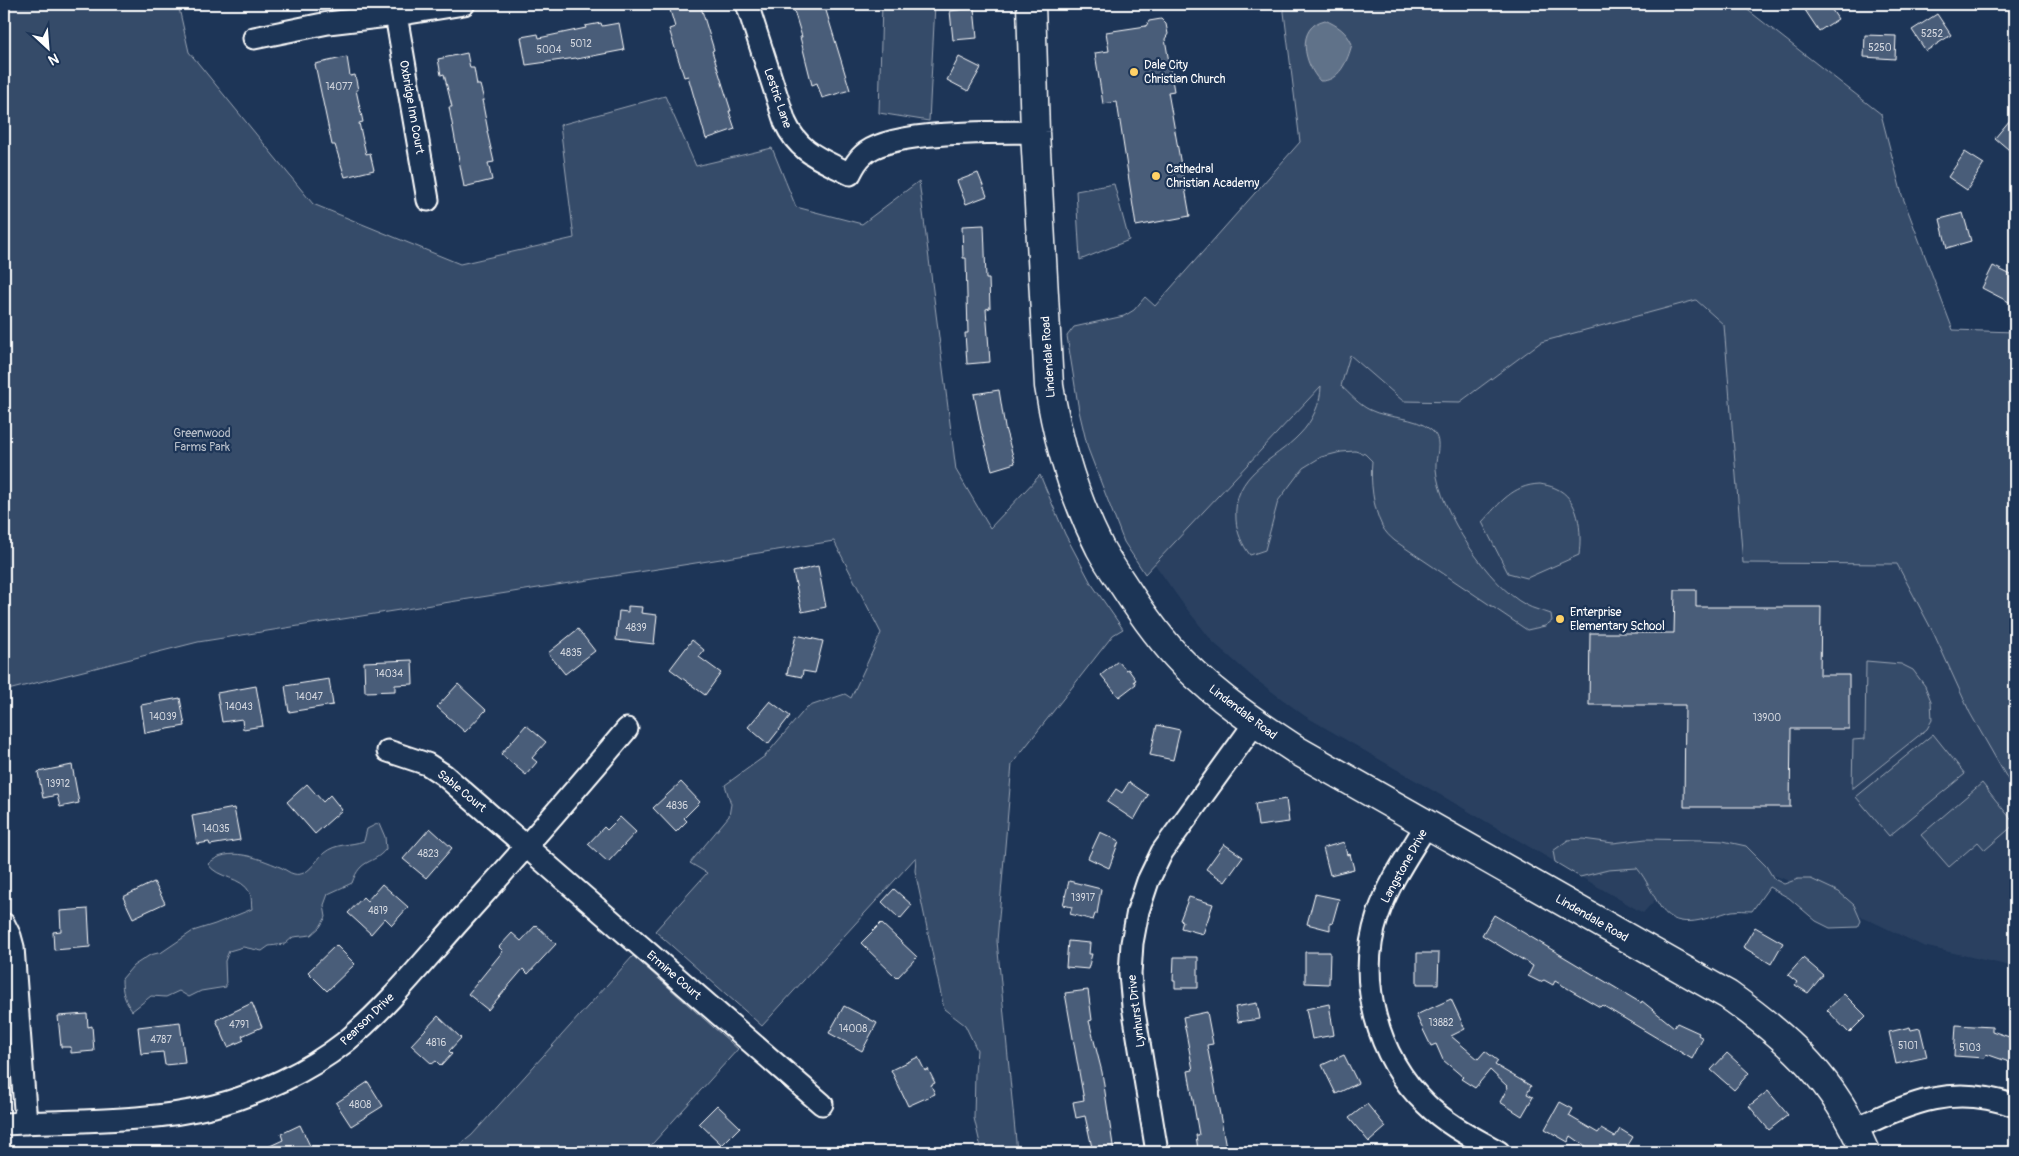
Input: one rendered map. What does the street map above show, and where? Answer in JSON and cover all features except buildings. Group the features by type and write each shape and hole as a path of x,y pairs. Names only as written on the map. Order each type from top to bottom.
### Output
{"street":[{"path":"254,38 328,23 464,4"},
{"name":"Lestric Lane","path":"747,4 790,134 805,150 850,174 863,154 889,142 923,136 1035,132"},
{"name":"Lindendale Road","path":"1031,4 1035,132 1049,386 1055,426 1077,497 1100,549 1138,609 1184,664 1221,697 1255,723 1298,751 1728,995 1765,1021 1791,1044 1815,1070 1837,1099 1860,1140"},
{"name":"Oxbridge Inn Court","path":"396,15 428,200"},
{"name":"Lynhurst Drive","path":"1157,1152 1133,1006 1132,942 1138,911 1148,881 1162,852 1255,723"},
{"name":"Pearson Drive","path":"4,1124 154,1117 216,1106 246,1096 293,1075 322,1058 344,1042 375,1014 527,846 628,729"},
{"name":"Sable Court","path":"388,751 427,764 444,775 527,846"},
{"name":"Langstone Drive","path":"1427,824 1388,890 1378,916 1371,944 1372,1001 1385,1044 1392,1059 1408,1083 1426,1104 1448,1122 1499,1152"},
{"name":"Ermine Court","path":"527,846 822,1104"},
{"path":"4,924 13,947 26,1123"},
{"path":"1860,1140 1905,1105 1930,1098 1978,1097 2015,1106"}],"shaded area":[{"path":"1325,20 1341,29 1352,44 1342,69 1332,78 1320,81 1310,65 1305,47 1309,30"},
{"name":"Enterprise Elementary School","path":"1695,300 1724,325 1743,562 1897,564 1934,634 1970,713 2015,792 2015,967 1923,946 1782,878 1697,854 1643,913 1305,716 1255,679 1213,642 1154,563 1350,355 1403,401 1460,402 1541,342"}],"green space":[{"name":"Greenwood Farms Park","path":"4,4 178,4 189,52 313,204 460,264 574,238 560,125 665,96 696,166 772,148 796,207 862,224 919,181 956,470 990,528 1040,475 1065,534 1091,583 1123,629 1113,635 1012,764 997,941 1017,1152 982,1152 974,1118 977,1050 965,1025 944,1009 915,871 916,857 762,1026 655,931 707,873 690,863 729,816 731,804 725,785 765,756 807,707 845,694 851,698 881,633 834,541 198,642 4,691"},
{"path":"882,4 935,4 929,121 879,113"},
{"path":"1283,4 1740,4 1881,114 1902,195 1953,330 2015,332 2015,792 1970,713 1934,634 1897,564 1743,563 1724,325 1696,300 1541,342 1460,402 1403,401 1350,355 1341,386 1366,408 1377,413 1425,425 1435,434 1438,443 1436,469 1439,486 1456,525 1468,545 1497,582 1526,605 1551,614 1552,621 1545,626 1527,630 1391,538 1383,528 1374,503 1371,477 1372,461 1365,454 1355,451 1321,457 1303,468 1278,501 1265,550 1250,555 1240,538 1236,520 1237,504 1241,490 1257,470 1290,444 1304,429 1318,405 1321,386 1145,574 1124,542 1088,449 1079,411 1067,336 1074,327 1124,316 1134,310 1145,297 1155,306 1300,142"},
{"path":"1114,184 1129,240 1080,260 1076,191"},
{"path":"1540,484 1553,487 1570,499 1578,517 1579,555 1527,578 1508,573 1482,522 1514,491 1530,485"},
{"path":"1866,661 1901,664 1913,670 1925,686 1931,701 1932,720 1927,729 1852,789 1853,740 1865,739"},
{"path":"1933,734 1965,774 1889,836 1856,797"},
{"path":"1982,783 2015,824 1985,850 1978,842 1949,867 1921,835"},
{"path":"379,823 385,837 386,849 359,869 352,883 328,894 324,905 326,917 320,927 311,935 293,937 285,944 269,946 262,951 243,947 229,951 225,961 226,987 201,991 189,997 179,991 166,997 151,996 132,1011 124,995 122,979 133,966 150,955 162,952 193,931 252,909 251,895 246,887 236,880 212,869 208,864 216,858 234,854 253,857 299,874 311,868 329,850 338,846 364,841 367,829"},
{"path":"1583,839 1613,843 1646,839 1702,840 1723,841 1746,846 1766,866 1774,879 1784,884 1798,879 1811,879 1839,892 1854,905 1861,921 1858,927 1830,928 1816,921 1789,898 1769,887 1752,911 1732,911 1694,921 1676,920 1668,916 1661,908 1637,868 1608,870 1580,877 1555,862 1553,851 1568,840"},
{"path":"633,956 738,1049 645,1152 451,1152 472,1135"}],"place":[{"name":"Dale City Christian Church","path":"1134,72"},
{"name":"Cathedral Christian Academy","path":"1156,176"},
{"name":"Enterprise Elementary School","path":"1560,619"}]}
